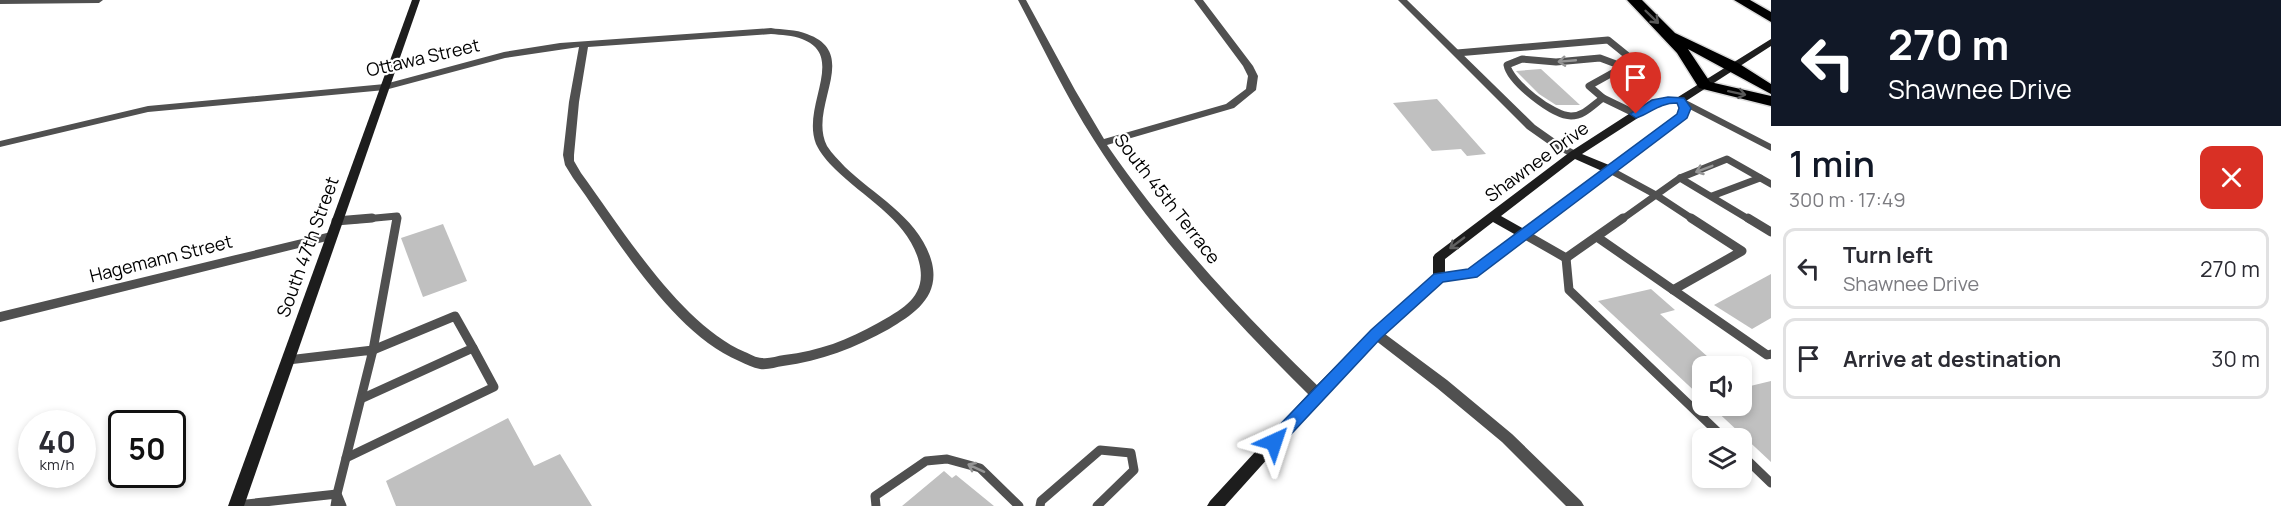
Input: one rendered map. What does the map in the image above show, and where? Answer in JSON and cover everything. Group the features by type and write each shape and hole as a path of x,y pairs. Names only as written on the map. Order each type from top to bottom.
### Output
{"highway":[{"path":"1634,0 1669,34 1693,63 1704,86 1771,101"},
{"path":"1741,0 1771,18"},
{"path":"1669,34 1733,66 1771,90"}],"main road":[{"name":"South 47th Street","path":"237,506 416,0"},
{"name":"Shawnee Drive","path":"1439,278 1438,257 1574,154 1656,102 1680,100 1771,42"},
{"path":"1215,506 1317,394 1376,334 1439,278 1472,274 1683,115 1685,108 1680,100"},
{"path":"1574,154 1610,170"},
{"path":"1492,216 1524,234"}],"street":[{"path":"0,1 99,0"},
{"name":"South 45th Terrace","path":"1022,0 1101,143 1187,257 1254,333 1317,394"},
{"path":"1101,143 1230,106 1251,90 1253,76 1248,66 1198,0"},
{"path":"1402,0 1531,128 1574,154"},
{"name":"Ottawa Street","path":"0,144 148,109 385,87 504,55 549,47 584,44 771,31 795,32 824,48 829,62 818,113 817,137 828,156 898,219 919,242 926,264 926,285 915,307 841,349 808,359 760,363 731,351 702,331 649,274 569,162 572,102 584,44"},
{"path":"1680,100 1771,148"},
{"name":"Hagemann Street","path":"0,316 331,236"},
{"path":"1376,334 1442,384 1507,438 1576,506"}],"lane":[{"path":"1457,53 1608,40 1634,61 1589,86 1603,99 1636,114"},
{"path":"1603,99 1582,114 1567,115 1552,112 1508,71 1507,65 1521,58 1556,62 1600,58 1624,67"},
{"path":"1566,258 1680,178 1727,159 1771,184"},
{"path":"1610,170 1656,195 1742,251 1673,290"},
{"path":"1680,178 1771,226"},
{"path":"1715,195 1760,178"},
{"path":"1715,195 1771,232"},
{"path":"335,506 363,398 397,216 336,221"},
{"path":"1524,234 1566,258"},
{"path":"1597,237 1767,355 1771,354"},
{"path":"1566,258 1569,290 1714,428"},
{"path":"288,360 373,350 455,316 494,387 346,458"},
{"path":"363,398 473,348"},
{"path":"1040,506 1041,501 1100,450 1131,453 1134,470 1097,506"},
{"path":"876,506 875,496 926,461 948,459 980,468 1019,506"},
{"path":"1752,465 1771,483"},
{"path":"237,506 337,494"},
{"path":"337,494 342,506"}],"building":[{"path":"1541,69 1580,105 1556,105 1539,94 1516,71"},
{"path":"1437,99 1486,154 1467,156 1461,149 1432,151 1393,103"},
{"path":"443,224 467,281 423,297 401,238"},
{"path":"1771,274 1771,318 1752,329 1714,305"},
{"path":"1651,289 1675,310 1660,314 1707,356 1692,356 1692,389 1598,301"},
{"path":"1771,381 1771,462 1752,444 1752,428 1735,428 1722,416 1752,416 1752,386"},
{"path":"508,418 534,466 560,454 592,506 396,506 386,481"},
{"path":"944,471 952,478 956,475 994,506 902,506"}],"route":[{"path":"1274,442 1376,334 1439,278 1472,274 1683,115 1685,108 1680,100 1668,100 1656,102 1636,114"}]}
